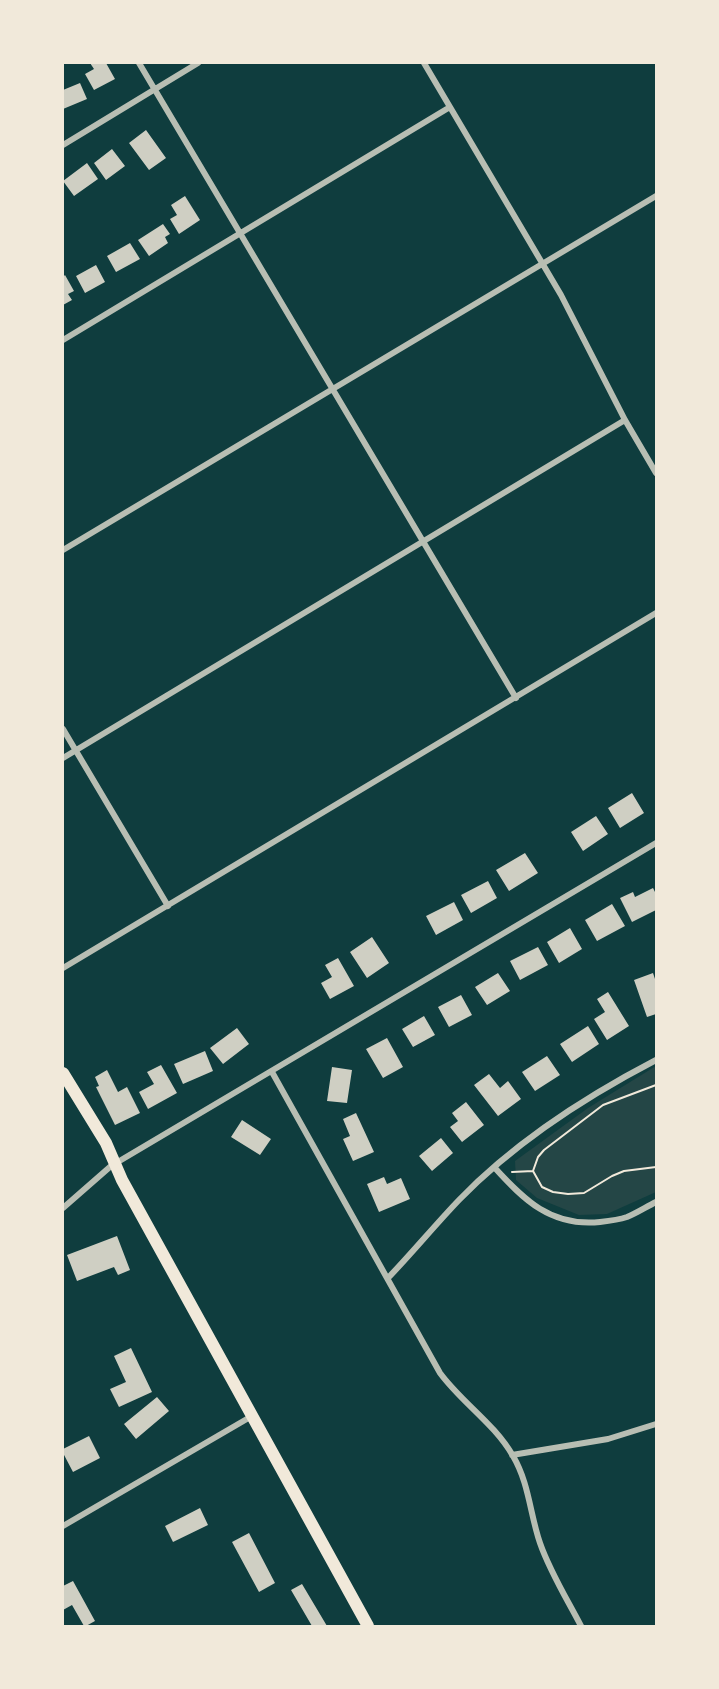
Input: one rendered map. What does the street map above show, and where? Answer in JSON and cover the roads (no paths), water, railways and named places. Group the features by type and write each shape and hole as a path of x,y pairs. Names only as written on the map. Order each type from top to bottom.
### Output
{"main road":[{"path":"63,1073 106,1143 122,1180 368,1626"}],"street":[{"path":"139,63 516,698"},
{"path":"63,145 198,63"},
{"path":"424,63 561,295 625,420 656,473"},
{"path":"63,340 450,107"},
{"path":"63,550 656,196"},
{"path":"63,759 625,420"},
{"path":"63,968 656,613"},
{"path":"63,729 168,906"},
{"path":"63,1208 115,1164 656,843"},
{"path":"388,1278 459,1200 494,1167 577,1106 656,1060"},
{"path":"273,1072 440,1373 452,1389 489,1423 513,1455 528,1489 533,1519 541,1545 581,1626"},
{"path":"494,1167 528,1201 543,1211 570,1221 587,1223 613,1221 656,1202"},
{"path":"63,1526 252,1416"},
{"path":"513,1455 608,1439 656,1424"}]}
